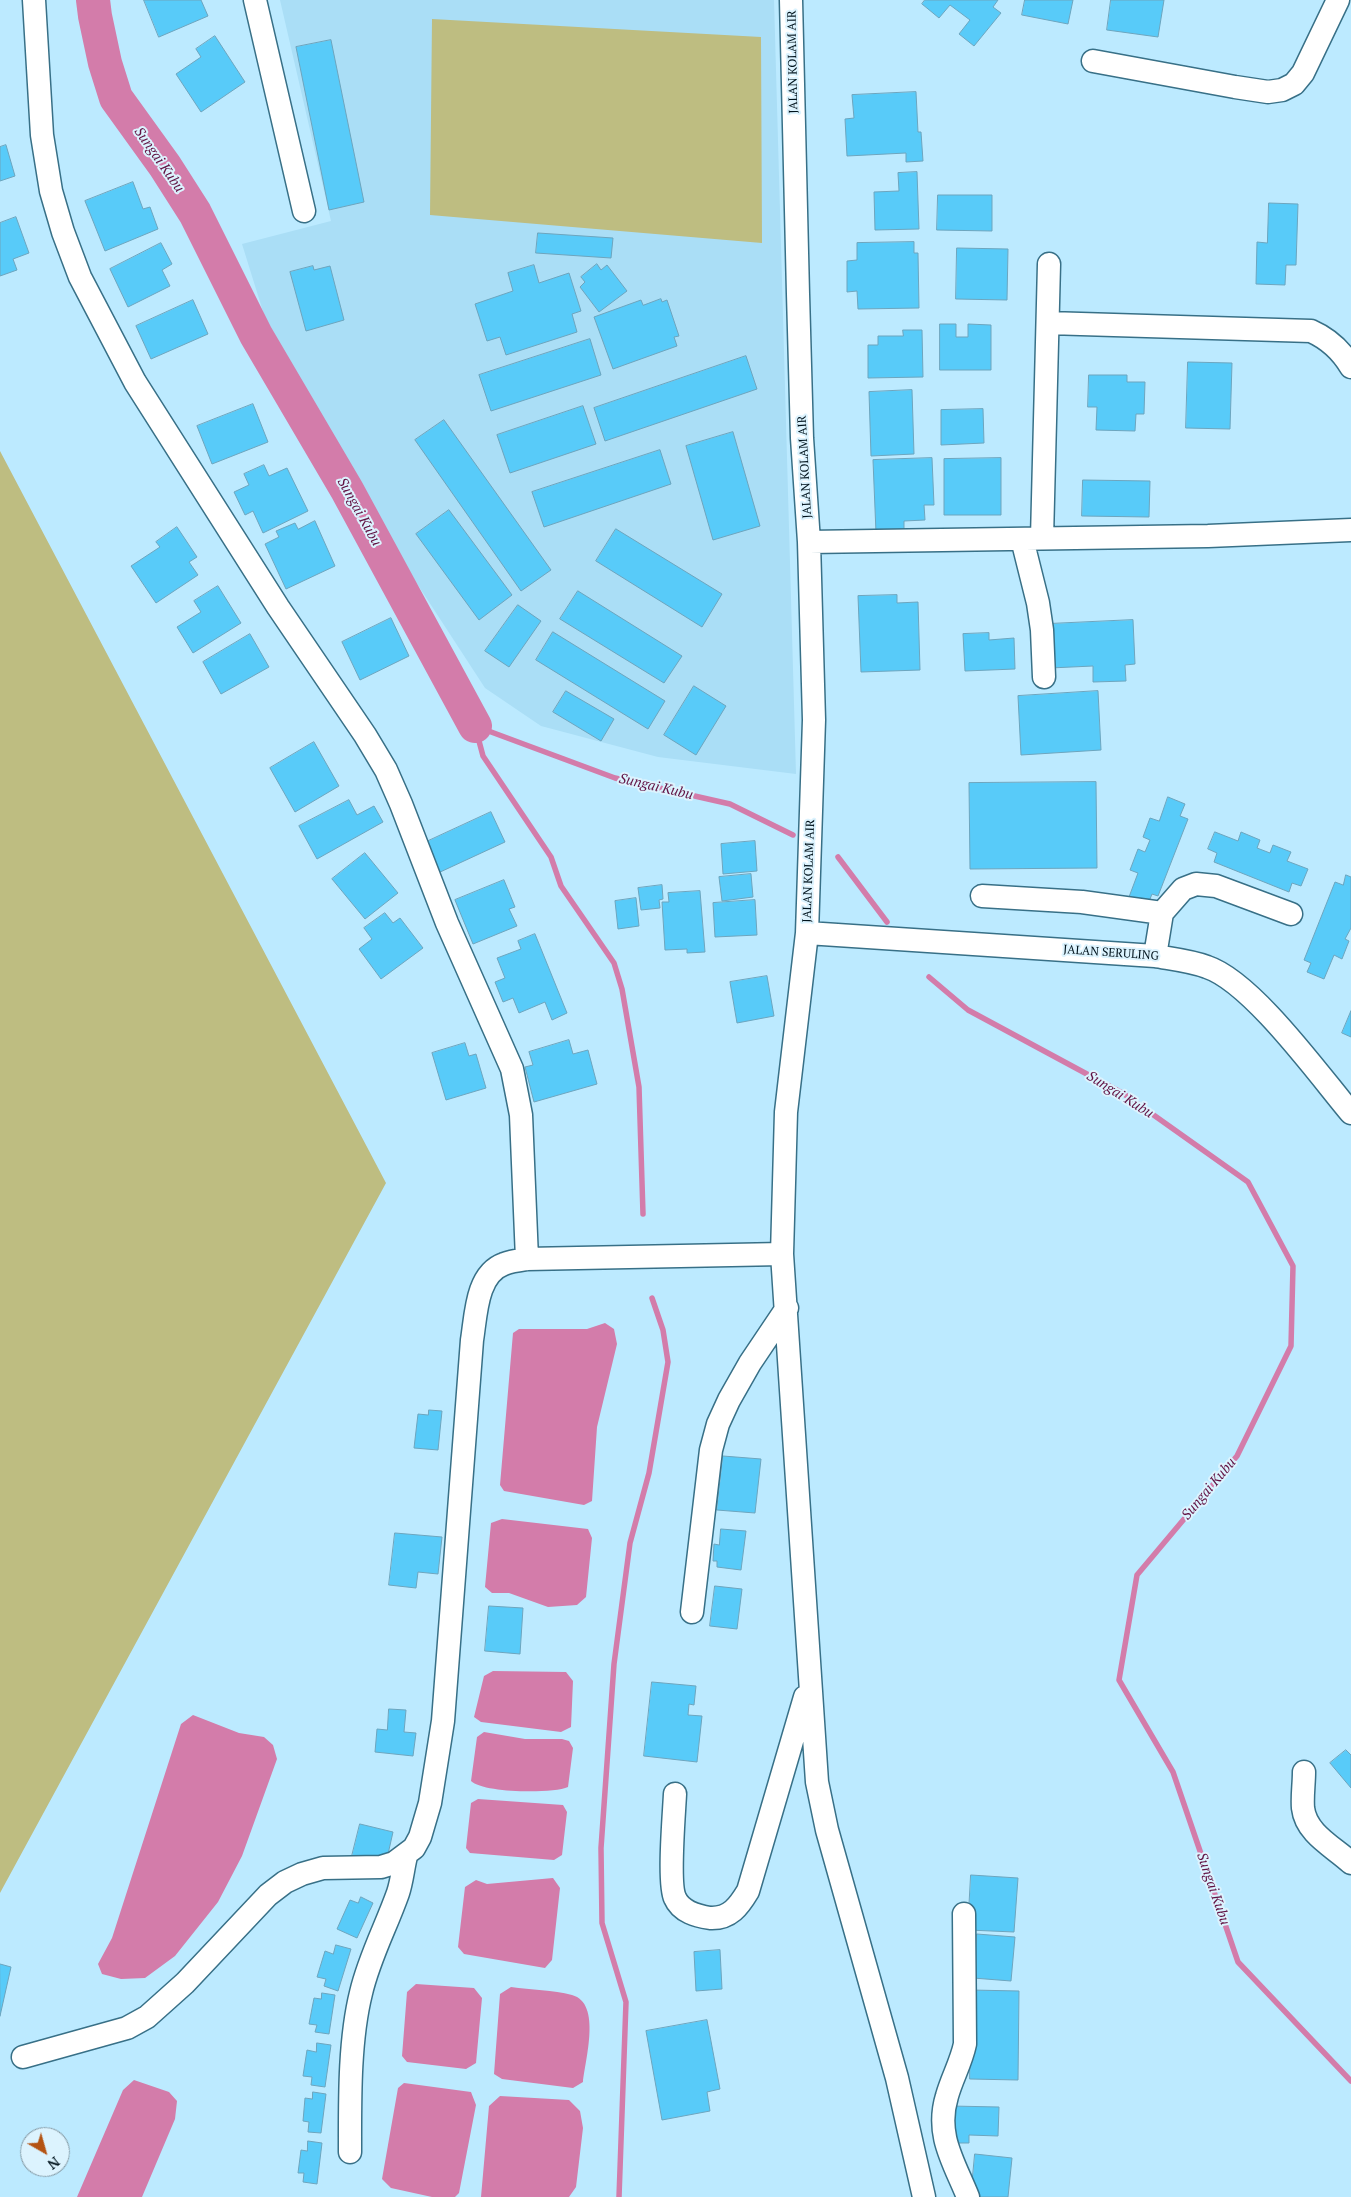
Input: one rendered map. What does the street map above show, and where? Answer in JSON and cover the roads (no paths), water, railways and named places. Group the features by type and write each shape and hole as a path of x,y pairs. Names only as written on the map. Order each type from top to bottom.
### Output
{"street":[{"path":"34,0 42,135 45,154 54,199 80,277 135,382 278,607 366,735 386,770 447,923 512,1069 522,1115 528,1259"},
{"path":"255,0 304,211"},
{"name":"JALAN KOLAM AIR","path":"791,0 802,438 809,542 814,720 807,933 786,1112 782,1254 817,1782 827,1830 897,2078 924,2197"},
{"path":"1093,61 1268,92 1282,90 1294,84 1303,73 1338,0"},
{"path":"1044,677 1042,630 1032,538 1048,322 1049,264"},
{"path":"1048,322 1311,331 1326,337 1342,353 1351,367"},
{"path":"809,542 1208,536 1351,530"},
{"path":"1155,956 1162,913 1183,889 1196,884 1216,886 1291,914"},
{"path":"982,896 1082,902 1162,913"},
{"name":"JALAN SERULING","path":"807,933 1155,956 1208,967 1232,980 1266,1013 1351,1113"},
{"path":"23,2057 127,2028 147,2017 185,1983 268,1895 285,1882 302,1874 323,1868 381,1867 394,1863 406,1856 414,1848 420,1837 430,1803 443,1720 472,1340 479,1294 488,1277 503,1264 528,1259 782,1254"},
{"path":"692,1612 711,1450 718,1424 750,1362 787,1308"},
{"path":"675,1794 672,1881 674,1897 684,1910 700,1917 716,1918 729,1914 740,1905 748,1891 810,1681"},
{"path":"1304,1772 1304,1809 1307,1822 1316,1834 1347,1852"},
{"path":"350,2152 350,2101 355,2029 360,1994 398,1891 406,1856"},
{"path":"964,1914 965,2044 962,2061 947,2094 942,2117 943,2132 948,2151 968,2197"}],"waterway":[{"name":"Sungai Kubu","path":"93,0 105,63 116,98 165,166 195,213 256,335 347,490 475,726"},
{"path":"475,726 483,756 551,857 561,886 614,963 622,989 639,1087 643,1214"},
{"name":"Sungai Kubu","path":"475,726 615,778 730,804 793,835"},
{"name":"Sungai Kubu","path":"838,857 887,922"},
{"name":"Sungai Kubu","path":"929,977 968,1010 1124,1094 1248,1182 1293,1266 1291,1346 1237,1456 1137,1575 1119,1680 1173,1772 1238,1962 1351,2081"},
{"path":"619,2197 626,2002 602,1923 601,1848 614,1664 630,1543 649,1473 668,1362 663,1330 652,1298"}]}
